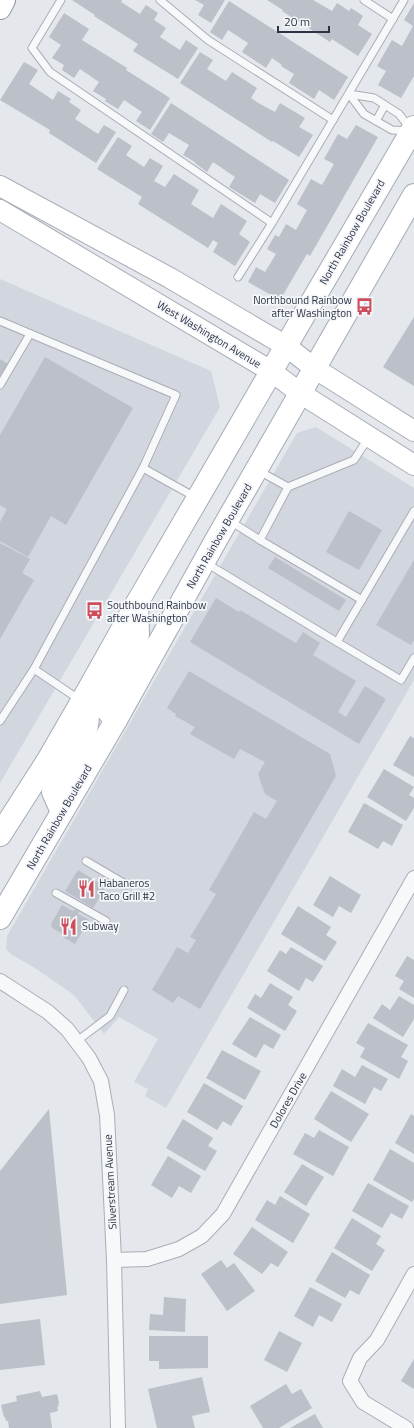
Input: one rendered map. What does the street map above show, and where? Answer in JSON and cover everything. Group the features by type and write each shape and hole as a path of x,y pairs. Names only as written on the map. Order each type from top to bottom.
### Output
{"main road":[{"path":"0,8 4,0"},
{"name":"North Rainbow Boulevard","path":"0,835 48,760 197,498 413,129"},
{"path":"0,186 170,278 286,346 314,368 414,431"},
{"name":"North Rainbow Boulevard","path":"0,918 116,720 314,368 414,195"},
{"name":"West Washington Avenue","path":"0,210 271,371 300,393 414,465"},
{"path":"116,720 106,709 105,701 137,642 137,603"},
{"path":"62,812 53,792 56,783 89,721 82,701"}],"street":[{"name":"Dolores Drive","path":"114,1260 146,1259 179,1250 202,1236 223,1214 414,878"},
{"name":"Silverstream Avenue","path":"0,981 48,1012 67,1029 89,1058 101,1081 107,1115 114,1260 118,1428"},
{"path":"406,1428 363,1402 350,1381 360,1358 376,1340 414,1274"}],"lane":[{"path":"61,0 32,48 50,72 272,223"},
{"path":"160,0 200,35 333,120"},
{"path":"364,0 393,19"},
{"path":"238,277 272,223 404,0"},
{"path":"349,94 374,98 399,114 413,129"},
{"path":"349,94 364,114 392,130 413,129"},
{"path":"376,121 385,105"},
{"path":"0,321 176,395 143,468 34,669 0,721"},
{"path":"0,385 30,334"},
{"path":"260,540 288,487 354,460 370,437"},
{"path":"143,468 197,498"},
{"path":"257,470 288,487"},
{"path":"337,642 414,511"},
{"path":"228,520 362,600"},
{"path":"204,562 401,680 414,658"},
{"path":"34,669 82,701"},
{"path":"86,861 127,885"},
{"path":"56,893 106,921"},
{"path":"77,1041 110,1016 124,990"}],"shaded area":[{"path":"0,279 211,371 220,407 0,783"},
{"path":"316,427 414,488 414,680 166,1108 145,1096 148,1089 134,1082 158,1039 119,1017 104,1034 74,995 32,966 12,955 6,949 7,936 297,433"}],"building":[{"path":"72,0 122,0 121,2 140,14 146,5 158,13 154,20 166,28 160,37 180,50 186,40 198,48 178,79 133,51 138,44"},
{"path":"195,0 225,0 211,23 198,15 204,5"},
{"path":"267,0 313,0 332,11 337,3 349,11 351,8 363,16 358,25 372,34 358,56 332,39 330,42"},
{"path":"229,1 348,77 334,100 319,90 314,99 289,83 294,74 272,58 266,68 242,52 248,43 228,30 222,40 210,32"},
{"path":"414,3 414,76 401,98 378,85 386,71 377,66 392,40 402,46 413,26 404,20"},
{"path":"64,13 89,29 82,40 127,68 126,70 170,98 150,130 136,121 142,112 124,100 118,109 93,91 99,82 80,69 74,78 62,70 64,65 52,58 61,45 49,37"},
{"path":"200,52 213,60 207,69 226,81 232,72 257,88 251,98 260,104 275,112 280,103 305,118 299,127 313,135 299,157 273,141 272,142 180,83"},
{"path":"24,62 38,70 29,84 53,100 58,91 71,99 69,102 81,110 75,119 98,134 104,125 116,132 96,163 49,133 50,130 0,100"},
{"path":"171,103 289,180 275,203 260,194 255,203 229,187 235,177 213,162 207,172 195,162 183,155 189,145 169,133 163,142 151,134"},
{"path":"356,125 378,137 310,256 307,254 280,300 248,282 256,267 265,272 276,254 267,249 275,235 279,237 286,224 296,230 307,210 297,204 311,179 322,185 334,164 324,159 338,134 347,139"},
{"path":"118,137 132,146 126,155 144,167 150,158 163,166 154,181 165,187 174,174 199,190 191,204 213,218 221,204 247,221 239,234 250,242 235,266 213,252 218,243 213,240 208,248 138,204 142,197 97,169"},
{"path":"414,317 414,386 383,367"},
{"path":"45,357 133,408 66,525 51,516 28,557 0,541 0,522 7,509 0,505 0,435"},
{"path":"0,359 11,366 0,385"},
{"path":"349,511 382,530 359,570 326,552"},
{"path":"0,543 30,559 22,573 34,580 0,639"},
{"path":"275,557 346,600 339,611 268,568"},
{"path":"414,560 414,640 411,645 376,625"},
{"path":"216,598 239,612 240,610 296,643 303,632 320,643 313,655 356,681 338,712 346,717 365,686 386,699 359,744 190,642"},
{"path":"189,671 330,754 336,776 200,1009 178,996 173,1003 152,990 177,947 188,953 196,940 190,937 216,894 209,890 254,812 266,819 277,801 265,794 258,774 265,762 240,749 234,759 190,734 195,727 175,716 176,714 167,708"},
{"path":"410,736 414,738 414,777 393,765"},
{"path":"384,769 414,787 409,795 414,798 414,808 406,821 367,797"},
{"path":"364,803 403,825 392,846 383,841 378,849 348,832"},
{"name":"Habaneros Taco Grill #2","path":"78,870 106,887 93,908 65,891"},
{"path":"330,876 361,895 351,913 339,906 333,917 313,905"},
{"name":"Subway","path":"62,905 73,911 75,909 79,911 78,914 89,920 75,944 63,937 65,935 52,928 51,924"},
{"path":"298,906 331,927 326,935 337,942 325,961 281,934"},
{"path":"291,947 323,966 313,982 306,978 299,991 267,971 280,950 286,954"},
{"path":"407,956 414,960 414,998 399,989 404,981 395,976"},
{"path":"270,983 293,997 288,1005 297,1011 285,1031 247,1008 255,994 261,998"},
{"path":"399,996 414,1005 414,1019 403,1037 373,1018 382,1004 390,1010"},
{"path":"250,1017 281,1035 273,1049 264,1044 256,1058 232,1044"},
{"path":"368,1023 408,1045 401,1057 408,1061 399,1079 360,1057 365,1048 356,1043"},
{"path":"222,1050 261,1071 245,1100 206,1078"},
{"path":"362,1065 388,1079 381,1091 374,1087 365,1104 333,1086 342,1069 355,1077"},
{"path":"204,1083 243,1106 231,1126 223,1121 217,1130 187,1112"},
{"path":"331,1091 369,1114 351,1142 314,1119"},
{"path":"49,1109 67,1295 0,1304 0,1171"},
{"path":"411,1114 414,1116 414,1154 395,1143"},
{"path":"183,1119 213,1138 208,1146 217,1151 205,1171 166,1148"},
{"path":"319,1130 349,1147 333,1176 293,1154 305,1133 314,1138"},
{"path":"390,1149 414,1163 414,1199 412,1202 373,1180"},
{"path":"168,1156 201,1176 191,1193 179,1186 172,1198 151,1185"},
{"path":"302,1164 324,1177 306,1206 284,1192"},
{"path":"368,1183 409,1206 402,1219 391,1213 382,1228 352,1211"},
{"path":"280,1196 310,1214 293,1243 255,1220 267,1200 275,1205"},
{"path":"352,1218 381,1236 376,1244 385,1250 372,1271 334,1248"},
{"path":"252,1227 288,1252 278,1267 271,1263 262,1274 233,1254"},
{"path":"332,1252 370,1275 359,1295 350,1290 345,1298 315,1281"},
{"path":"221,1260 227,1268 234,1263 255,1291 227,1311 201,1274"},
{"path":"310,1287 342,1304 332,1322 319,1315 313,1327 294,1316"},
{"path":"164,1297 186,1299 185,1332 149,1330 150,1314 163,1315"},
{"path":"40,1319 45,1365 0,1370 0,1324"},
{"path":"279,1331 302,1343 287,1372 264,1360"},
{"path":"149,1336 208,1336 208,1368 159,1369 159,1361 149,1361"},
{"path":"414,1359 414,1389 401,1381"},
{"path":"202,1377 210,1412 192,1416 195,1428 157,1428 148,1389"},
{"path":"286,1384 292,1394 301,1389 312,1408 279,1428 263,1428 250,1406"},
{"path":"40,1391 42,1397 57,1394 59,1402 57,1407 58,1411 50,1413 52,1428 9,1428 8,1421 6,1421 4,1417 1,1405 17,1401 16,1396"},
{"path":"315,1414 323,1428 290,1428"}],"place":[{"name":"Northbound Rainbow after Washington","path":"365,306"},
{"name":"Southbound Rainbow after Washington","path":"94,611"},
{"name":"Habaneros Taco Grill #2","path":"86,889"},
{"name":"Subway","path":"69,926"}]}
